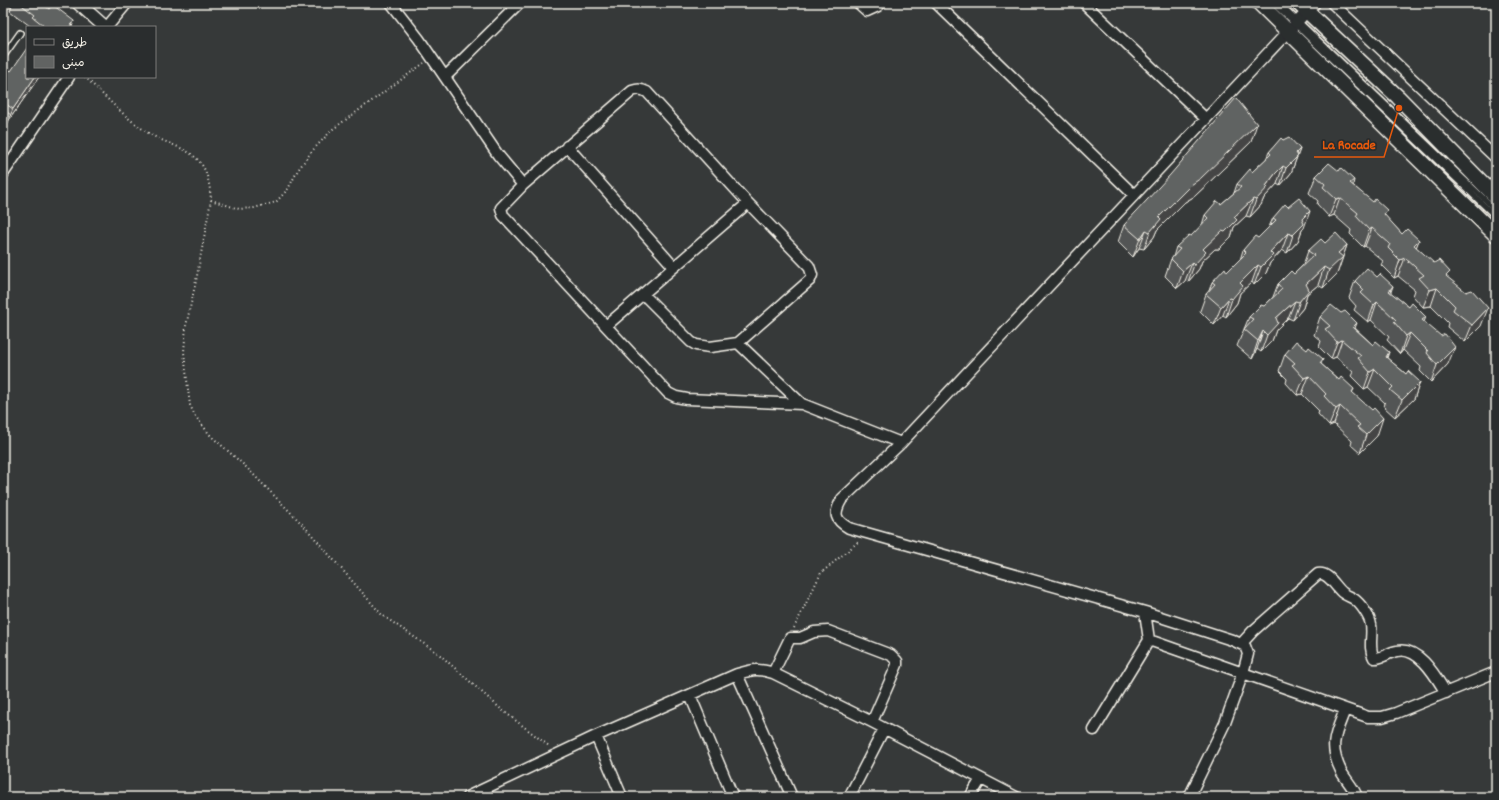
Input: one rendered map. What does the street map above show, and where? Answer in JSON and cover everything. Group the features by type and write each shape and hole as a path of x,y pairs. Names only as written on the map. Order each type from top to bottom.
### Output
{"main road":[{"path":"1259,3 1300,16 1398,97 1496,197"},
{"path":"1300,16 1496,235"}],"street":[{"path":"78,3 105,26"},
{"path":"107,26 127,3"},
{"path":"391,3 432,57 498,155 523,185"},
{"path":"445,76 520,3"},
{"path":"858,3 867,11 881,3"},
{"path":"936,3 1134,195"},
{"path":"1084,3 1206,119"},
{"path":"1332,3 1496,158"},
{"path":"1190,797 1225,723 1243,673 1248,654 1242,643 1145,612 850,528 841,523 836,517 836,509 842,499 901,443 1206,119 1300,16"},
{"path":"3,174 68,78"},
{"path":"643,294 691,342 696,345 710,347 738,343 810,280 812,275 809,266 748,203 647,92 642,89 632,91 523,185 501,208 503,215 668,393 676,397 802,404 901,443"},
{"path":"567,146 674,267"},
{"path":"606,326 748,203"},
{"path":"738,343 802,404"},
{"path":"1242,643 1253,631 1318,574 1322,574 1326,576 1344,594 1353,598 1369,618 1371,624 1371,650 1374,658 1382,657 1404,649 1413,653 1435,674 1446,693"},
{"path":"1094,730 1149,640 1145,612"},
{"path":"774,673 790,638 800,638 814,632 828,631 891,655 897,661 898,665 872,722"},
{"path":"1149,640 1368,717 1382,717 1396,713 1496,672"},
{"path":"468,797 596,736 737,674 749,670 762,669 774,673 872,722 1016,797"},
{"path":"737,674 792,797"},
{"path":"690,695 733,797"},
{"path":"1345,710 1334,736 1333,750 1342,772 1357,797"},
{"path":"849,797 884,729"},
{"path":"596,736 622,797"},
{"path":"970,797 981,779"}],"lane":[{"path":"1273,3 1300,16 1496,217"},
{"path":"1279,3 1300,16 1496,210"},
{"path":"3,57 20,33"}],"path":[{"path":"211,200 240,208 254,208 276,202 288,189 298,170 312,151 333,129 432,57"},
{"path":"86,78 147,133 188,152 197,158 206,175 211,200 186,326 184,352 190,405 195,416 211,436 245,466 304,526 382,615 439,654 522,727 560,753"},
{"path":"790,638 821,573 867,533"}],"building":[{"path":"19,3 44,3 43,4 49,9 53,5 74,21 71,26 42,26 33,17 35,15"},
{"path":"26,49 26,78 34,78 13,109 3,102 3,65 11,71"},
{"path":"1236,98 1257,124 1201,178 1191,185 1159,217 1161,219 1150,232 1146,230 1140,239 1124,225 1170,175"},
{"path":"3,109 11,115 3,124"},
{"path":"1289,137 1300,149 1296,153 1298,156 1286,168 1283,166 1266,186 1268,187 1256,200 1253,199 1234,217 1237,220 1225,232 1222,231 1203,249 1206,252 1194,265 1192,263 1183,271 1171,259 1180,249 1176,247 1189,235 1191,236 1208,218 1205,215 1217,201 1221,204 1241,187 1237,184 1250,169 1252,172 1271,154 1269,152 1281,138 1283,140"},
{"path":"1329,163 1339,171 1341,168 1354,180 1350,183 1373,202 1375,199 1387,210 1384,214 1402,234 1407,229 1419,240 1414,245 1434,263 1439,260 1450,272 1446,276 1466,292 1472,290 1488,308 1472,325 1453,310 1455,306 1437,288 1430,290 1419,278 1424,275 1405,258 1400,260 1388,248 1390,244 1372,228 1369,230 1356,216 1358,213 1340,198 1336,199 1323,187 1325,184 1316,176"},
{"path":"1299,198 1310,211 1302,219 1304,224 1293,235 1288,233 1270,252 1273,255 1261,267 1258,265 1240,283 1243,286 1232,299 1229,298 1221,307 1206,294 1215,284 1212,282 1225,268 1227,272 1246,253 1243,250 1255,236 1258,238 1276,220 1273,218 1285,204 1288,207"},
{"path":"1336,233 1347,245 1338,253 1343,257 1329,270 1324,267 1306,284 1309,290 1299,302 1295,301 1276,318 1278,323 1267,335 1263,331 1258,341 1244,329 1253,319 1249,317 1261,305 1264,306 1282,289 1278,284 1291,271 1294,274 1314,255 1308,251 1321,239 1325,243"},
{"path":"1367,268 1377,277 1380,274 1393,286 1389,291 1409,307 1412,303 1426,317 1422,320 1441,336 1445,334 1455,347 1437,365 1427,353 1428,351 1410,333 1406,336 1394,322 1396,320 1377,302 1374,305 1361,293 1364,290 1355,281"},
{"path":"1331,305 1341,313 1345,311 1357,323 1353,327 1373,345 1376,341 1389,352 1386,357 1406,374 1408,371 1420,382 1402,400 1390,390 1393,387 1375,369 1370,372 1358,358 1361,356 1342,340 1337,342 1325,329 1330,326 1320,317"},
{"path":"1296,341 1307,350 1309,347 1323,359 1320,363 1339,380 1341,377 1354,389 1352,392 1372,410 1374,408 1383,418 1366,435 1357,427 1360,425 1340,406 1336,409 1324,396 1326,394 1309,376 1304,378 1292,365 1295,363 1285,354"}],"place":[{"name":"La Rocade","path":"1399,108"}]}
